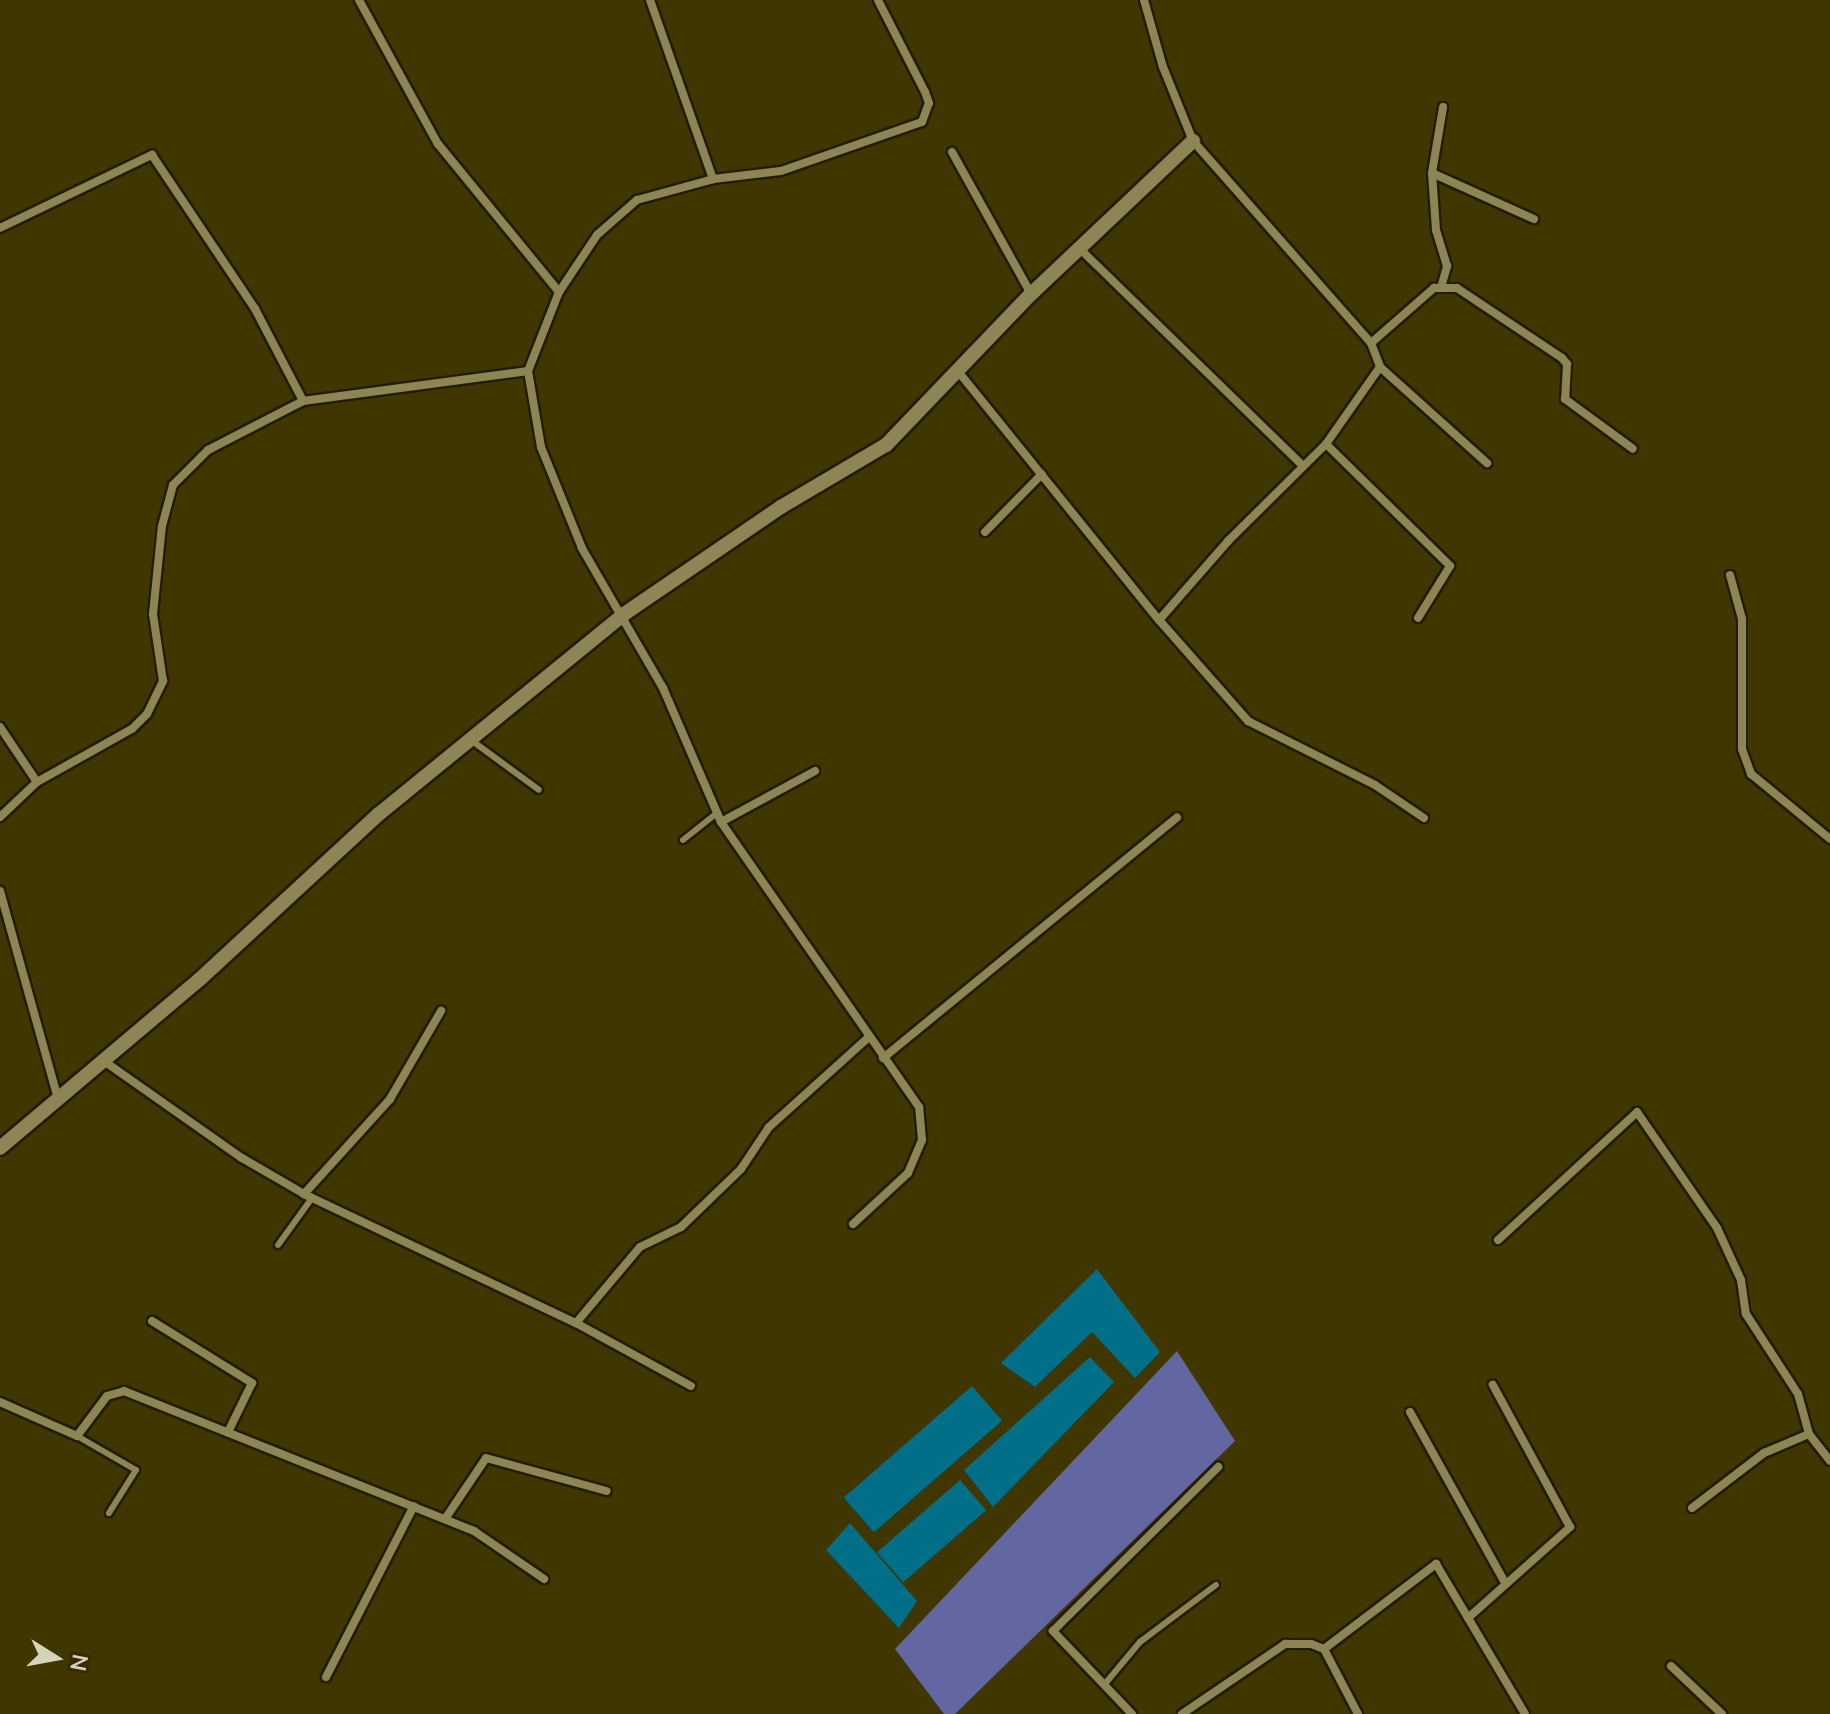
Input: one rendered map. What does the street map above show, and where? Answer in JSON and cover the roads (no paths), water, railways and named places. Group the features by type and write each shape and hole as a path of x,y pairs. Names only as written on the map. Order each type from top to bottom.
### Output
{"street":[{"path":"359,0 438,144 559,292"},
{"path":"650,0 713,179"},
{"path":"853,1224 908,1173 922,1140 919,1107 868,1038 719,817 663,688 624,614 582,548 541,447 528,371 559,292 616,215 637,200 713,179 781,171 922,122 929,103 878,0"},
{"path":"1144,0 1163,67 1193,141 1371,343 1380,367 1487,463"},
{"path":"1371,343 1442,284 1447,266 1436,230 1432,173 1443,107"},
{"path":"0,1148 100,1058 200,979 379,814 624,614 781,507 886,445 1031,294 1193,141"},
{"path":"952,152 1031,294"},
{"path":"0,228 152,155 255,309 303,401"},
{"path":"1432,173 1534,219"},
{"path":"1078,248 1302,465"},
{"path":"1442,284 1457,288 1562,358 1567,364 1565,399 1633,449"},
{"path":"1159,620 1302,465 1326,444 1380,367"},
{"path":"957,370 1159,620 1248,721 1375,785 1424,818"},
{"path":"0,817 37,782 132,729 147,714 163,681 153,614 162,526 173,485 208,450 303,401 528,371"},
{"path":"1326,444 1450,566 1418,618"},
{"path":"985,532 1042,474"},
{"path":"1730,575 1742,619 1742,749 1751,774 1830,839"},
{"path":"0,727 37,782"},
{"path":"719,817 815,771"},
{"path":"883,1058 1177,817"},
{"path":"0,891 44,1063 57,1095"},
{"path":"308,1196 390,1099 441,1011"},
{"path":"576,1323 640,1247 681,1227 741,1169 769,1127 868,1038"},
{"path":"100,1058 242,1158 308,1196 576,1323 691,1386"},
{"path":"1498,1240 1637,1112 1717,1228 1741,1280 1746,1314 1798,1394 1809,1434 1830,1461"},
{"path":"152,1321 252,1383 228,1432"},
{"path":"1468,1618 1570,1527 1493,1385"},
{"path":"0,1402 77,1436 107,1396 124,1391 474,1531 544,1579"},
{"path":"1410,1412 1505,1583"},
{"path":"1692,1508 1764,1453 1809,1434"},
{"path":"445,1519 486,1458 607,1491"},
{"path":"1132,1714 1053,1631 1218,1467"},
{"path":"326,1677 414,1506"},
{"path":"1182,1714 1285,1644 1324,1649 1436,1564 1525,1714"},
{"path":"1324,1649 1358,1714"},
{"path":"1671,1666 1722,1714"}],"lane":[{"path":"471,739 539,790"},
{"path":"683,840 719,817"},
{"path":"278,1245 308,1196"},
{"path":"77,1436 136,1470 109,1513"},
{"path":"1104,1685 1140,1642 1216,1585"}]}
